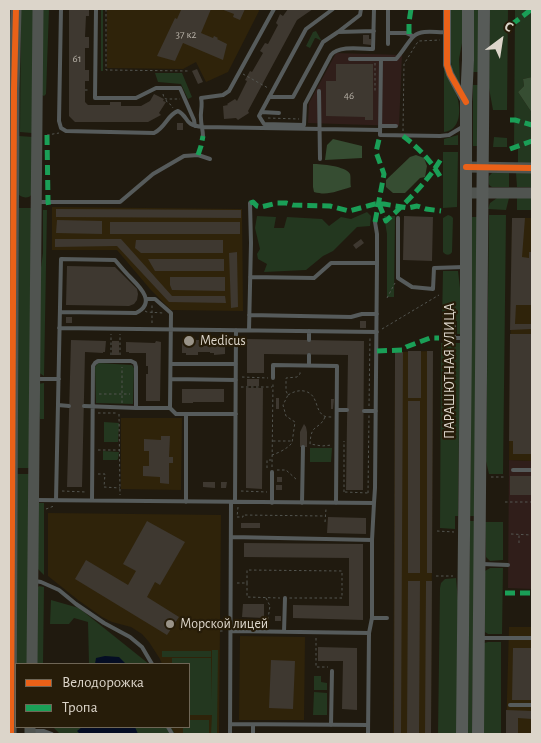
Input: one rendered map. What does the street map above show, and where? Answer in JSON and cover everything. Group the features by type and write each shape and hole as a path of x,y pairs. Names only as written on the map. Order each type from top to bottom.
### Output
{"main road":[{"name":"ПАРАШЮТНАЯ УЛИЦА","path":"462,734 460,338 466,267 468,9"},
{"path":"478,734 484,9"},
{"path":"467,74 476,80 484,74"}],"street":[{"path":"16,9 11,84 25,202 34,379 32,663"},
{"path":"11,734 10,608 13,373 11,309 25,202 38,9"},
{"path":"447,9 447,65 466,102"},
{"path":"466,167 532,168"},
{"path":"466,192 532,192"}],"lane":[{"path":"61,9 59,121 61,128 66,131 154,133 160,130 172,114 178,110 189,123 195,126 304,127"},
{"path":"96,9 96,98 136,98 156,88 180,88 195,126"},
{"path":"203,136 200,118 202,98 226,94 232,88 274,9"},
{"path":"333,9 306,29 261,112 260,118 264,124 320,130 396,126"},
{"path":"269,97 293,97 323,42 360,15 361,9"},
{"path":"304,127 305,104 331,54 341,49 374,49 374,9"},
{"path":"388,9 388,44"},
{"path":"338,32 374,31"},
{"path":"388,32 406,33 413,36"},
{"path":"350,59 396,59 413,36 422,32 447,32"},
{"path":"381,59 380,136 449,135 466,124"},
{"path":"319,91 320,159"},
{"path":"261,112 279,113"},
{"path":"25,202 120,202 153,174 184,156 198,155 210,159"},
{"path":"249,330 250,203"},
{"path":"398,218 398,278 412,287 433,288 434,268 466,267"},
{"path":"368,734 369,633 372,618 372,540 375,493 377,234 375,222"},
{"path":"56,500 61,259 114,260 143,290 146,299 142,310 136,312 60,312"},
{"path":"250,278 314,278 332,263 377,263"},
{"path":"146,299 155,299 171,313 170,408"},
{"path":"249,315 350,318 362,314 377,314"},
{"path":"444,323 454,323 460,338 445,338"},
{"path":"59,328 377,332"},
{"path":"230,734 232,537 235,504 236,330"},
{"path":"309,331 309,340"},
{"path":"309,355 309,365"},
{"path":"92,500 93,366 95,363 98,361 131,361 135,363 136,408"},
{"path":"171,364 236,364"},
{"path":"273,378 273,365 337,366 336,503"},
{"path":"170,379 236,378"},
{"path":"34,379 58,379"},
{"path":"58,405 69,406"},
{"path":"84,406 170,408 176,414 236,414"},
{"path":"337,410 347,410"},
{"path":"364,411 376,411"},
{"path":"186,414 186,502"},
{"path":"302,503 303,447"},
{"path":"513,470 532,470"},
{"path":"272,472 272,503"},
{"path":"33,500 235,504 374,503"},
{"path":"232,537 372,540"},
{"path":"480,564 508,565"},
{"path":"33,581 41,582 59,590 104,623 130,637 142,648 151,663"},
{"path":"284,632 285,598"},
{"path":"372,618 386,618"},
{"path":"230,631 369,633"},
{"path":"479,638 532,638"},
{"path":"331,725 332,671"},
{"path":"510,705 532,705"},
{"path":"230,724 368,725"},
{"path":"253,725 253,734"},
{"path":"29,731 44,731 52,734"}],"path":[{"path":"106,9 106,70 188,71"},
{"path":"403,136 404,64 419,41 441,40"},
{"path":"375,59 375,95"},
{"path":"240,72 273,91"},
{"path":"162,88 166,102 171,105"},
{"path":"166,99 181,99"},
{"path":"260,118 304,119"},
{"path":"47,135 66,131"},
{"path":"387,298 398,278"},
{"path":"377,332 439,295"},
{"path":"152,299 152,329"},
{"path":"142,310 166,313 168,311"},
{"path":"111,328 111,361"},
{"path":"120,329 122,408"},
{"path":"288,395 286,391 286,378 298,377 300,365"},
{"path":"236,378 273,378 272,469 286,470 303,486"},
{"path":"236,387 272,387"},
{"path":"272,455 277,454 292,443 295,422 286,416 283,405 288,395 292,392 298,390 305,391 312,395 322,414 337,418"},
{"path":"93,394 136,394"},
{"path":"98,413 119,413 120,493"},
{"path":"325,416 323,422 313,428 310,444 337,446"},
{"path":"272,440 292,441"},
{"path":"345,441 344,492 375,493"},
{"path":"98,450 120,450"},
{"path":"97,474 104,474 104,488 120,488"},
{"path":"490,476 506,477"},
{"path":"56,491 93,492"},
{"path":"235,491 272,492"},
{"path":"505,502 532,502"},
{"path":"325,522 326,503"},
{"path":"235,504 244,515"},
{"path":"46,509 55,506"},
{"path":"238,510 237,517 243,517 244,515 325,516"},
{"path":"437,531 457,532"},
{"path":"511,534 532,535"},
{"path":"519,535 519,543"},
{"path":"247,570 342,571 342,598 266,598 247,597 247,570"},
{"path":"239,583 247,583"},
{"path":"266,598 270,606 267,632"}],"shaded area":[{"path":"107,9 258,9 259,11 228,72 206,82 196,62 183,69 107,68"},
{"path":"336,53 402,55 399,126 308,123 309,103"},
{"path":"52,207 242,209 243,311 171,310 150,289 117,250 52,250"},
{"path":"512,218 532,218 532,461 509,460"},
{"path":"433,351 431,734 393,734 395,352"},
{"path":"121,418 182,418 181,490 121,489"},
{"path":"509,460 532,461 532,589 508,588"},
{"name":"Морской лицей","path":"48,513 221,515 219,734 175,734 172,728 190,728 190,663 162,663 142,634 131,627 102,617 48,576"},
{"path":"509,627 532,627 532,734 506,734"},
{"path":"240,636 305,637 304,720 239,720"}],"green space":[{"path":"21,9 34,9 32,133 20,132"},
{"path":"42,9 49,9 46,94 44,96 42,95"},
{"path":"101,9 103,9 103,71 101,71"},
{"path":"451,9 462,9 462,43 459,59 460,84 452,69 451,62"},
{"path":"474,9 479,9 478,72 473,72"},
{"path":"490,9 508,9 507,110 493,110 489,88"},
{"path":"515,9 532,9 532,77 523,79 524,86 518,92 532,113 532,163 518,163 518,149 514,148"},
{"path":"316,31 321,40 315,38 310,48 306,46 313,32"},
{"path":"444,70 457,96 459,113 454,128 444,132"},
{"path":"155,73 182,73 192,97 188,99 181,84 158,82"},
{"path":"532,77 532,113 518,92 524,86 523,79"},
{"path":"473,85 478,85 478,146 473,146"},
{"path":"458,135 458,145 444,145 444,139"},
{"path":"19,136 33,137 32,194 28,197 19,195"},
{"path":"494,137 507,138 507,147 493,147"},
{"path":"333,139 362,146 362,158 325,160 327,145"},
{"path":"443,152 458,152 457,207 443,208"},
{"path":"416,155 424,158 427,166 425,177 420,178 405,193 393,193 386,187 386,180 410,157"},
{"path":"313,164 333,166 348,171 351,187 328,193 314,192"},
{"path":"492,173 509,173 509,187 490,186 489,176"},
{"path":"516,173 532,173 532,187 517,187"},
{"path":"497,198 509,198 506,210 488,209 490,203"},
{"path":"517,198 532,198 532,210 517,210"},
{"path":"19,208 32,208 29,468 16,468"},
{"path":"43,210 47,210 44,376 38,372"},
{"path":"367,212 371,216 370,226 357,227 333,251 323,256 306,270 264,272 267,264 258,259 257,254 260,249 255,228 257,216 276,217 274,228 284,228 287,217 322,219 329,226 341,217 351,219"},
{"path":"448,215 453,218 452,252 448,255 443,252 443,218"},
{"path":"489,215 506,215 503,474 489,474 486,461"},
{"path":"384,216 395,216 394,297 387,297 387,234"},
{"path":"472,217 477,217 475,516 470,516"},
{"path":"443,271 458,271 460,334 457,334 457,321 442,321"},
{"path":"441,343 460,343 458,516 455,516 455,529 440,528"},
{"path":"98,363 132,365 134,368 133,404 96,403 95,367"},
{"path":"44,383 44,419 40,419 38,384"},
{"path":"104,422 119,423 118,442 104,442"},
{"path":"310,448 332,448 331,462 310,462"},
{"path":"103,451 119,452 118,459 103,460"},
{"path":"16,474 29,474 28,663 16,663"},
{"path":"37,503 44,503 44,575 38,569"},
{"path":"470,521 475,521 472,734 468,734"},
{"path":"485,522 503,522 503,560 490,561 486,557"},
{"path":"490,568 503,568 502,634 488,634 485,632 485,571"},
{"path":"456,578 458,600 457,734 438,734 440,588 441,583 445,579"},
{"path":"39,586 44,587 43,663 36,663 37,588"},
{"path":"51,600 79,608 148,663 89,663 88,622 74,618 69,624 50,624"},
{"path":"501,642 501,734 483,734 484,643"},
{"path":"212,650 218,650 217,734 211,734 212,715 190,715 190,663 172,663 172,658 211,658 212,700"},
{"path":"162,651 211,651 211,657 162,657"},
{"path":"314,676 321,676 321,682 327,683 327,690 314,690"},
{"path":"314,692 327,693 327,715 313,715"},
{"path":"190,720 209,720 209,734 183,734 183,728 190,728"},
{"path":"54,728 172,728 175,734 60,734"}],"water":[{"path":"105,656 119,657 125,663 95,663 96,658"},
{"path":"81,728 135,728 138,734 80,734 77,731"}],"building":[{"path":"69,9 89,9 89,16 86,16 85,37 89,37 89,48 85,48 85,70 89,70 89,81 85,81 85,102 88,105 110,105 110,102 121,102 121,106 141,106 150,101 154,94 166,102 159,113 161,115 148,122 75,122 69,116"},
{"path":"178,9 211,9 201,33 213,38 214,36 227,44 223,60 183,43 175,61 157,56 175,18 177,19 181,10"},
{"path":"221,9 245,9 240,20 233,17 234,14"},
{"path":"288,9 313,9 297,20 248,111 249,113 238,120 236,118 224,119 223,106 228,105 235,99 237,101 247,81 245,80 263,53 260,51 265,43 268,44 278,25 276,23 280,14 283,16"},
{"path":"363,35 369,35 371,45 363,44"},
{"path":"336,64 373,64 373,120 365,120 365,117 326,116 326,81 336,81"},
{"path":"197,69 203,82 198,84 192,71"},
{"path":"177,123 183,123 183,130 177,130"},
{"path":"56,209 241,210 241,218 56,217"},
{"path":"404,216 433,217 432,261 403,260"},
{"path":"512,218 525,218 522,257 529,258 529,252 532,252 532,305 516,305 515,324 532,324 532,329 510,330"},
{"path":"57,220 102,221 102,234 56,233"},
{"path":"110,222 240,222 240,234 110,234"},
{"path":"55,239 121,239 172,296 225,296 226,303 169,302 117,246 55,247"},
{"path":"361,239 364,243 356,249 353,245"},
{"path":"136,240 223,240 223,253 141,253 135,248"},
{"path":"237,252 238,307 231,308 229,253"},
{"path":"148,259 224,259 224,271 155,271"},
{"path":"67,266 115,267 137,289 137,300 129,306 66,305"},
{"path":"170,277 225,277 225,291 172,290"},
{"path":"66,317 72,317 72,323 66,323"},
{"path":"360,321 366,321 366,328 360,328"},
{"path":"510,334 532,334 532,454 513,454 513,441 509,441"},
{"path":"247,339 364,341 363,490 346,490 348,355 264,354 264,373 247,373"},
{"path":"71,340 106,341 105,352 85,352 82,487 67,487"},
{"path":"182,340 225,340 225,354 214,355 214,353 210,352 198,352 198,355 186,355 186,353 182,353"},
{"path":"112,341 119,341 119,355 112,355"},
{"path":"156,341 161,342 160,401 146,401 146,374 148,374 148,366 146,366 146,353 126,352 126,342 155,343"},
{"path":"408,351 421,351 421,398 408,398"},
{"path":"427,351 433,351 432,573 427,573"},
{"path":"395,352 403,352 401,734 394,734"},
{"path":"247,379 259,379 259,386 247,386"},
{"path":"246,388 263,388 262,489 246,488"},
{"path":"182,389 224,389 224,402 182,403"},
{"path":"276,398 279,398 279,409 276,409"},
{"path":"331,399 334,399 333,409 331,409"},
{"path":"408,401 420,401 420,573 408,573"},
{"path":"304,424 307,432 307,447 300,447 300,432"},
{"path":"161,436 170,436 169,457 173,457 173,463 169,463 169,484 160,483 160,477 143,476 143,466 149,466 149,451 144,451 144,439 161,440"},
{"path":"510,476 532,476 532,495 510,495"},
{"path":"277,477 282,477 282,482 277,482"},
{"path":"203,482 215,482 215,488 203,487"},
{"path":"221,482 227,482 226,488 221,488"},
{"path":"276,485 282,485 282,490 276,490"},
{"path":"328,517 366,518 366,534 327,533"},
{"path":"147,521 185,542 160,585 155,582 147,597 179,617 167,635 75,579 86,560 128,585 136,571 123,564"},
{"path":"241,523 260,523 260,528 241,528"},
{"path":"244,543 363,544 363,620 293,618 293,605 349,606 349,558 244,557"},
{"path":"408,581 420,581 419,734 407,734"},
{"path":"426,581 432,581 431,734 425,734"},
{"path":"243,604 264,604 264,618 242,617"},
{"path":"275,616 281,616 281,621 275,621"},
{"path":"318,647 357,648 357,710 342,709 343,661 318,661"},
{"path":"513,648 532,648 532,700 512,700"},
{"path":"271,660 295,661 293,709 269,708"},
{"path":"506,710 532,711 532,719 518,718 518,734 506,734"}],"marked path":[{"path":"409,34 411,9"},
{"path":"511,25 532,9"},
{"path":"510,120 532,125"},
{"path":"47,135 49,209"},
{"path":"375,222 384,174 376,152 380,135"},
{"path":"198,155 203,136"},
{"path":"403,136 424,155 441,178"},
{"path":"510,149 532,141"},
{"path":"379,204 386,221 416,192 441,159"},
{"path":"250,203 253,202 261,207 277,203 330,206 349,211 375,204 384,204 408,208 417,206 441,211"},
{"path":"377,351 402,350 430,338 439,338"},
{"path":"505,593 532,593"}],"cycle path":[{"path":"11,734 16,9"},
{"path":"447,9 447,65 466,102"},
{"path":"466,167 532,168"}],"place":[{"name":"Medicus","path":"189,341"},
{"name":"Морской лицей","path":"170,624"}]}
